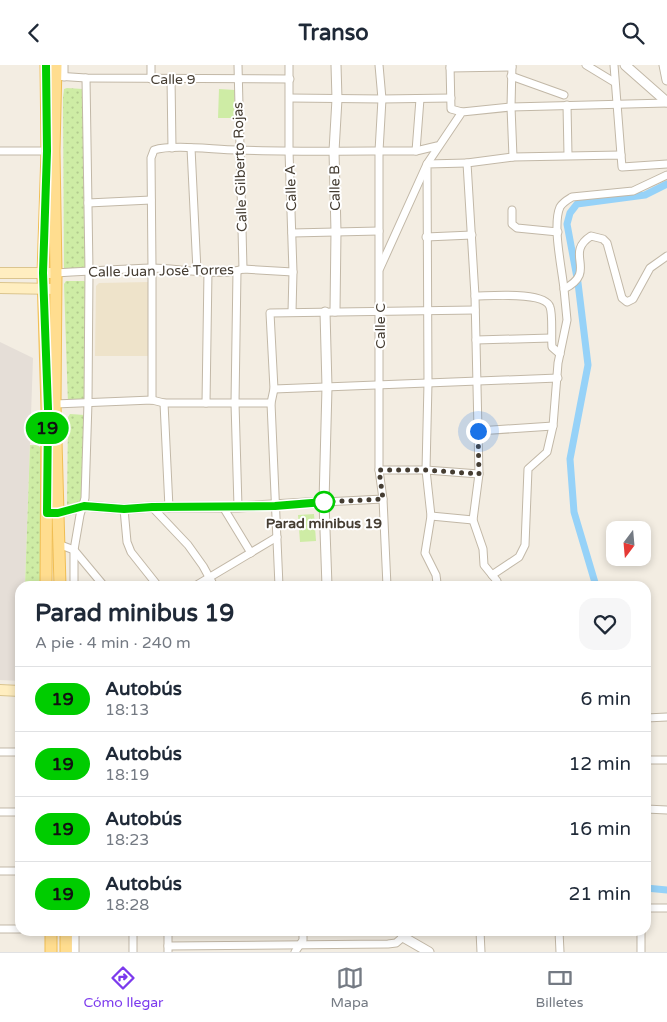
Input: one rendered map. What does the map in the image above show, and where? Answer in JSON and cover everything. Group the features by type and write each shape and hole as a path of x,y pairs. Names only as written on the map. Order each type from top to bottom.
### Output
{"main road":[{"path":"46,65 56,273 50,289 48,409 52,513 58,544 60,581"},
{"path":"46,581 52,513 56,404 50,289 43,273 50,151 59,73"},
{"name":"Calle Juan José Torres","path":"0,273 56,273"},
{"path":"0,288 50,289"},
{"path":"0,690 15,691"},
{"path":"51,936 51,952"},
{"path":"66,936 66,952"}],"street":[{"path":"59,73 64,65"},
{"path":"151,65 151,79"},
{"name":"Calle Gilberto Rojas","path":"238,65 240,270 235,403 238,507"},
{"name":"Calle A","path":"289,65 292,312"},
{"name":"Calle B","path":"335,311 334,151 337,99 336,65"},
{"name":"Calle C","path":"379,65 382,99 379,151 379,470 383,499 387,581"},
{"path":"586,65 614,82"},
{"path":"614,65 622,167 667,164"},
{"path":"625,65 667,103"},
{"path":"664,65 667,80"},
{"path":"513,157 511,107 512,66 450,66 452,109 462,112 511,107 667,103"},
{"name":"Calle 9","path":"59,73 86,78 290,79"},
{"path":"511,76 564,95"},
{"path":"74,581 74,550 85,498 88,402 89,271 86,78"},
{"path":"171,79 172,149"},
{"path":"290,98 451,98"},
{"path":"416,151 420,99"},
{"path":"567,105 568,155"},
{"path":"380,269 427,163 462,112"},
{"path":"152,400 151,158 154,150 160,148 416,151 437,146"},
{"path":"192,149 197,271"},
{"path":"0,151 50,151"},
{"path":"427,163 467,163 513,157 621,155"},
{"path":"427,163 428,383 426,470 431,516 426,553 437,581"},
{"path":"467,163 475,296 479,474 473,520 483,549 484,565 497,581"},
{"path":"492,575 519,557 525,545 528,469 547,452 553,426 560,354 567,321 558,232 560,207 564,201 572,197 633,191 667,175"},
{"path":"88,203 151,200"},
{"path":"512,210 512,224 517,229 558,232"},
{"path":"292,233 379,231"},
{"path":"426,237 472,235"},
{"path":"564,289 573,285 580,277 580,248 584,241 591,236 603,239 607,243 622,298 626,302 633,299 650,268 667,256"},
{"name":"Calle Juan José Torres","path":"56,273 152,268 197,271 293,272"},
{"path":"206,403 208,271"},
{"path":"475,296 533,296 545,300 550,307 552,347 560,354"},
{"path":"279,581 271,403 274,389 270,313 475,310"},
{"path":"325,312 327,387 324,502 327,581"},
{"path":"476,340 551,338"},
{"path":"274,389 558,378"},
{"path":"56,404 152,400 164,403 271,403"},
{"path":"164,403 169,508"},
{"path":"478,431 553,426"},
{"path":"379,470 426,470 479,474"},
{"path":"52,513 84,506 124,509 152,507 238,507 383,499"},
{"path":"152,507 188,545 211,581"},
{"path":"223,507 252,553"},
{"path":"124,509 127,542 131,552 154,581"},
{"path":"431,516 473,520"},
{"path":"204,581 278,537"},
{"path":"58,544 74,550 100,581"},
{"path":"651,717 667,717"},
{"path":"0,752 15,752"},
{"path":"651,760 667,760"},
{"path":"651,809 667,810"},
{"path":"0,812 15,812"},
{"path":"0,871 15,871"},
{"path":"651,908 667,908"},
{"path":"0,929 15,929"},
{"path":"75,936 75,952"},
{"path":"133,936 133,952"},
{"path":"168,936 168,949 388,944 396,943 401,936"},
{"path":"295,952 303,940 303,936"},
{"path":"405,936 430,952"},
{"path":"480,936 481,952"},
{"path":"559,936 560,952"},
{"path":"641,936 641,952"},
{"path":"323,945 334,952"}],"shaded area":[{"path":"149,282 149,356 95,356 96,286 99,283"},
{"path":"0,342 33,358 25,581 15,581 15,681 0,680"}],"green space":[{"path":"64,89 83,89 87,272 64,269 63,98"},
{"path":"219,89 235,90 234,118 218,118"},
{"path":"66,281 84,281 87,283 85,407 71,407 68,404 64,284"},
{"path":"70,414 85,415 86,503 67,507 68,417"},
{"path":"30,445 38,445 43,451 42,581 25,581"},
{"path":"314,514 316,541 300,542 298,515"}],"waterway":[{"path":"595,581 574,512 570,459 588,365 578,283 567,224 570,213 577,204 645,195 667,184"},
{"path":"651,888 667,890"}],"bus line":[{"name":"19","path":"46,65 47,151 43,273 48,409 47,513 58,513 84,506 124,509 275,506 324,502"}],"place":[{"name":"Parad minibus 19","path":"324,502"}],"route":[{"path":"324,502 383,499 379,470 426,470 479,474 478,431"}]}
